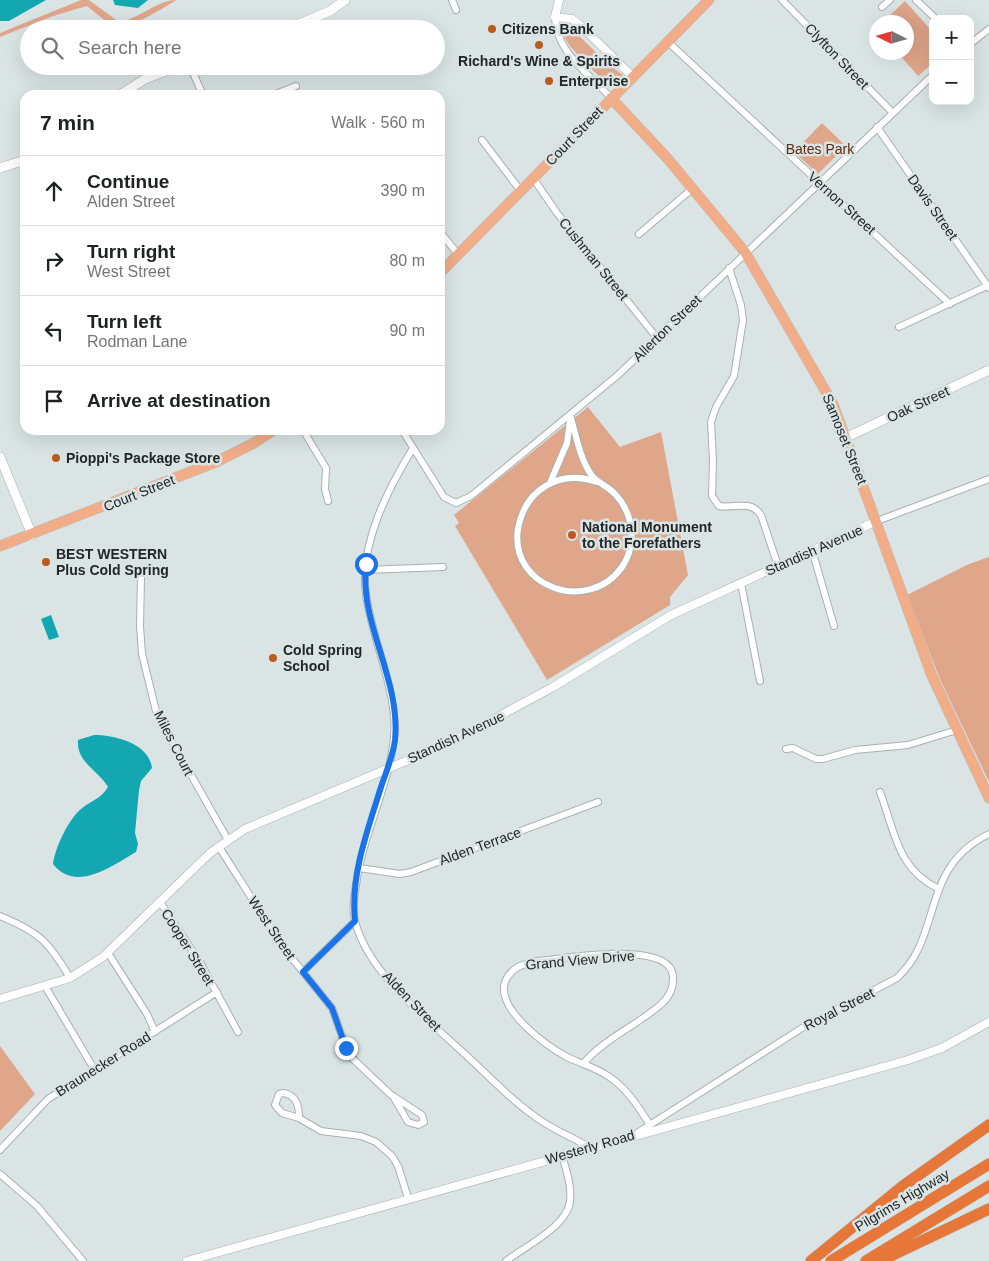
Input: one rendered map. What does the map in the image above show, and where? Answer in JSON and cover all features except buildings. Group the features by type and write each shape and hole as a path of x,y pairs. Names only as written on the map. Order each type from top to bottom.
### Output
{"highway":[{"path":"811,1261 903,1186 989,1125"},
{"name":"Pilgrims Highway","path":"831,1261 989,1164"},
{"path":"866,1261 989,1186"},
{"path":"880,1261 989,1208"}],"main road":[{"path":"308,20 330,11 345,0"},
{"name":"Court Street","path":"445,268 709,0"},
{"path":"128,90 155,75"},
{"name":"Samoset Street","path":"611,98 745,252 826,390 847,437 932,676 989,798"},
{"path":"0,168 20,162"},
{"name":"Oak Street","path":"847,437 989,370"},
{"name":"Court Street","path":"0,546 216,462 266,435"},
{"path":"0,457 32,535"}],"street":[{"path":"452,0 456,10"},
{"path":"559,0 555,17 558,35 566,50 611,98"},
{"name":"Clyfton Street","path":"782,0 892,112"},
{"path":"882,7 890,0"},
{"path":"916,0 932,15"},
{"path":"555,17 572,19 580,25 633,77"},
{"path":"974,41 989,29"},
{"name":"Vernon Street","path":"668,42 819,183 917,271 950,304"},
{"path":"194,75 200,90"},
{"name":"Allerton Street","path":"405,435 444,497 456,503 471,496 570,415 658,338 745,252 929,79"},
{"path":"286,90 296,86"},
{"name":"Davis Street","path":"877,127 989,286"},
{"path":"482,140 520,190"},
{"name":"Cushman Street","path":"533,178 557,213 658,338"},
{"path":"639,234 692,189"},
{"path":"445,238 458,254"},
{"path":"729,268 742,305 743,320 734,376 716,407 711,422 712,496 719,506 747,505 758,509 778,566"},
{"path":"899,327 989,286"},
{"path":"570,415 581,455 586,467 597,482"},
{"path":"550,483 567,443 570,415"},
{"path":"306,435 326,468 325,489 328,501"},
{"name":"Alden Street","path":"413,448 383,501 365,570 368,602 391,693 395,739 388,768 363,845 355,893 355,921 371,955 390,982 410,1003 521,1106 543,1122 590,1148"},
{"path":"564,477 575,477 597,482 614,493 628,512 631,525 630,548 627,559 613,577 598,586 582,592 555,589 546,585 531,572 520,553 518,537 523,512 535,495 550,483 564,477"},
{"path":"877,521 989,479"},
{"name":"Standish Avenue","path":"0,999 70,978 108,953 219,847 245,829 451,742 553,687 671,615 877,521"},
{"path":"812,550 834,626"},
{"path":"365,570 443,567"},
{"name":"Miles Court","path":"141,577 140,626 142,654 157,715 228,840"},
{"path":"741,583 760,681"},
{"path":"786,749 793,748 816,759 823,759 855,750 902,747 957,730"},
{"path":"880,792 906,863 918,876 939,889"},
{"name":"Alden Terrace","path":"359,868 400,874 411,872 598,802"},
{"name":"Royal Street","path":"632,1135 802,1028 897,978 906,969 916,950 948,868 957,856 969,846 989,834"},
{"name":"West Street","path":"219,847 283,947 303,972 355,921"},
{"name":"Cooper Street","path":"160,902 217,992 238,1032"},
{"path":"0,916 35,933 50,946 70,978"},
{"path":"108,953 147,1014 155,1032"},
{"name":"Grand View Drive","path":"583,1064 595,1050 658,1006 670,993 673,987 673,972 664,961 652,956 632,954 538,961 522,965 511,971 503,988 504,999 508,1007 551,1046 583,1064 612,1078 634,1100 650,1125"},
{"path":"303,972 332,1008 346,1048 353,1059 370,1077 393,1096 422,1115 424,1122 418,1125 408,1122 393,1096"},
{"path":"45,986 94,1069"},
{"name":"Braunecker Road","path":"0,1150 48,1099 217,992"},
{"name":"Westerly Road","path":"187,1261 632,1135 908,1060 948,1045 989,1022"},
{"path":"299,1118 298,1103 293,1097 284,1093 279,1094 275,1105 278,1110 299,1118 321,1131 361,1136 376,1142 392,1156 398,1166 408,1198"},
{"path":"506,1261 553,1228 566,1212 570,1202 570,1188 562,1155"},
{"path":"0,1174 37,1206 83,1261"}],"green space":[{"path":"81,0 89,0 116,20 105,20 87,6 43,20 32,20"},
{"path":"177,0 140,20 127,20 162,3"},
{"path":"905,1 929,28 929,66 918,76 904,60 914,60 914,15 890,15"},
{"path":"562,21 569,22 575,27 574,31 608,64 623,75 611,87 571,47 561,29"},
{"path":"20,25 20,29 0,37 0,33"},
{"name":"Bates Park","path":"822,123 846,146 818,174 794,152"},
{"path":"588,407 620,447 661,432 688,575 670,597 670,605 547,680 455,526 459,523 454,515"},
{"path":"989,557 989,782 940,679 907,595 969,564"},
{"path":"0,1046 35,1094 0,1131"}],"water":[{"path":"0,0 46,0 9,21 0,21"},
{"path":"113,0 148,0 138,8 115,5"},
{"path":"51,615 59,637 49,640 41,619"},
{"path":"94,735 120,739 138,747 149,759 152,768 141,781 139,790 135,833 138,844 136,852 105,870 83,877 72,876 62,872 53,864 59,842 76,814 84,806 95,800 108,787 84,760 78,748 78,740"}],"place":[{"name":"Citizens Bank","path":"492,29"},
{"name":"Richard's Wine & Spirits","path":"539,45"},
{"name":"Enterprise","path":"549,81"},
{"name":"Pioppi's Package Store","path":"56,458"},
{"name":"National Monument to the Forefathers","path":"572,535"},
{"name":"BEST WESTERN Plus Cold Spring","path":"46,562"},
{"name":"Cold Spring School","path":"273,658"}],"route":[{"path":"346,1048 332,1008 318,988 303,972 355,921 355,893 363,845 395,739 391,693 366,594 366,564"}]}
